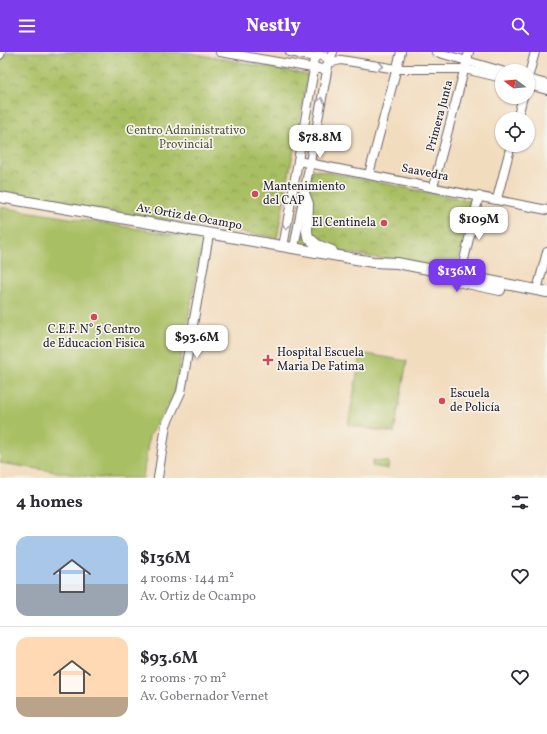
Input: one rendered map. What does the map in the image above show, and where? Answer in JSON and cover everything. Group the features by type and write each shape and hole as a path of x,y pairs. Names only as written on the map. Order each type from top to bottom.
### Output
{"main road":[{"path":"304,194 308,204 308,237 317,245 329,249 340,256"},
{"name":"Av. Ortiz de Ocampo","path":"0,196 210,235 373,262 398,270 542,291"},
{"name":"Av. Ortiz de Ocampo","path":"459,278 547,298"}],"street":[{"path":"220,52 263,55 321,62 341,60 397,69 466,65 495,70"},
{"path":"290,52 321,62"},
{"path":"283,246 298,161 321,62 333,52"},
{"path":"369,174 401,52"},
{"path":"436,52 495,75"},
{"name":"Primera Junta","path":"433,187 469,52"},
{"path":"532,64 535,52"},
{"path":"294,248 309,162 321,62"},
{"path":"535,80 547,84"},
{"path":"535,87 547,90"},
{"path":"497,199 509,152"},
{"name":"Saavedra","path":"298,161 547,210"},
{"path":"459,278 479,196"},
{"path":"158,478 166,425 181,392 210,235"},
{"path":"542,291 547,252"}],"green space":[{"name":"Centro Administrativo Provincial","path":"2,52 186,52 308,75 277,238 0,194 0,60"},
{"name":"El Centinela","path":"312,169 471,201 456,271 298,245"},
{"name":"C.E.F. N° 5 Centro de Educacion Fisica","path":"0,207 203,239 174,395 149,436 143,478 96,478 0,463"},
{"path":"361,353 407,361 394,433 348,425"},
{"path":"373,460 389,462 388,469 372,466"}],"place":[{"name":"Mantenimiento del CAP","path":"255,194"},
{"name":"El Centinela","path":"384,223"},
{"name":"C.E.F. N° 5 Centro de Educacion Fisica","path":"94,317"},
{"name":"Hospital Escuela Maria De Fatima","path":"268,360"},
{"name":"Escuela de Policía","path":"442,401"}]}
